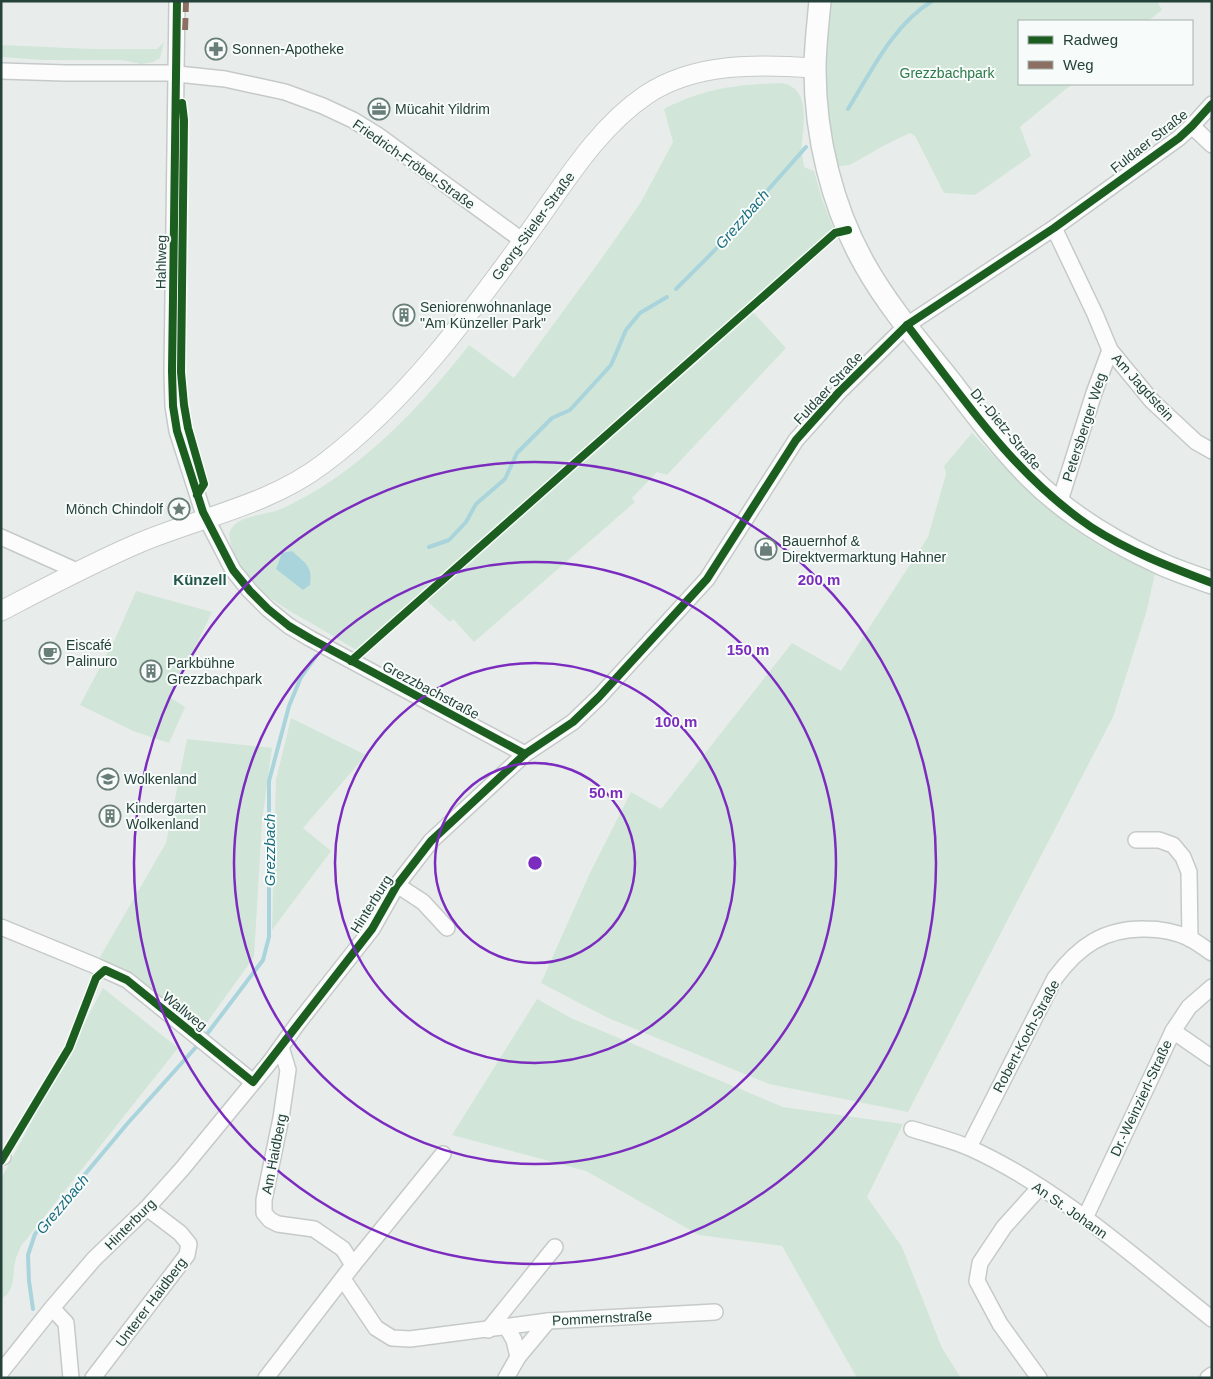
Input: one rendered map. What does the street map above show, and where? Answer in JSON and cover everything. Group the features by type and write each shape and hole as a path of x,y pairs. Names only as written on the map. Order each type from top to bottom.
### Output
{"main road":[{"name":"Dr.-Dietz-Straße","path":"820,1 815,68 816,102 821,138 845,221 866,266 906,325 985,426 1017,464 1059,504 1092,528 1156,562 1212,583"}],"street":[{"name":"Hahlweg","path":"177,1 173,406 178,431 206,519"},
{"name":"Georg-Stieler-Straße","path":"1,611 77,571 141,542 272,494 297,481 322,464 374,420 412,384 523,241 595,143 619,117 647,94 692,74 726,67 768,64 815,68"},
{"name":"Friedrich-Fröbel-Straße","path":"1,71 176,74 225,79 284,92 323,106 353,120 379,136 523,241"},
{"name":"Fuldaer Straße","path":"525,754 573,722 599,697 707,579 796,440 906,325 1054,228 1179,138 1212,104"},
{"path":"1192,126 1212,145"},
{"name":"Am Jagdstein","path":"1054,228 1110,350 1152,401 1196,442 1212,451"},
{"name":"Petersberger Weg","path":"1059,504 1094,393 1110,350"},
{"name":"Grezzbachstraße","path":"206,519 233,570 256,597 288,626 525,754"},
{"path":"1,537 77,571"},
{"name":"Hinterburg","path":"1,1372 94,1259 147,1208 182,1169 253,1082 372,928 397,885 431,841 525,754"},
{"path":"1136,840 1159,840 1173,845 1183,857 1189,872 1190,939"},
{"path":"397,885 423,902 446,928"},
{"name":"Wallweg","path":"1,927 127,980 253,1082"},
{"name":"Robert-Koch-Straße","path":"969,1147 1055,978 1075,955 1104,936 1124,930 1154,929 1175,933 1190,939 1212,953"},
{"name":"Dr.-Weinzierl-Straße","path":"1085,1218 1173,1032 1189,1007 1212,987"},
{"path":"1173,1032 1212,1058"},
{"name":"Am Haidberg","path":"281,1047 288,1070 282,1118 264,1200 264,1213 270,1220 278,1224 314,1229 343,1249 353,1266"},
{"name":"An St. Johann","path":"912,1128 969,1147 998,1162 1039,1188 1085,1218 1212,1319"},
{"path":"266,1378 443,1154"},
{"path":"1039,1188 994,1242 980,1263 977,1280 1000,1324 1039,1378"},
{"name":"Unterer Haidberg","path":"93,1378 187,1255 188,1244 180,1233 147,1208"},
{"path":"488,1330 555,1247"},
{"name":"Pommernstraße","path":"343,1279 376,1328 392,1338 410,1339 548,1321 715,1312"},
{"path":"52,1308 66,1323 71,1378"},
{"path":"506,1378 518,1357 548,1321"},
{"path":"506,1326 514,1340 518,1357"},
{"path":"1208,1378 1212,1375"}],"green space":[{"name":"Grezzbachpark","path":"820,1 1157,1 1162,10 1149,20 1018,20 1018,85 1071,85 1020,127 1031,156 975,195 944,193 915,136 910,133 850,165 829,167"},
{"path":"164,42 160,58 153,62 141,64 122,60 43,60 1,57 1,45 92,49 157,49"},
{"path":"781,83 797,91 801,98 804,115 802,149 804,167 814,171 822,199 837,238 751,310 786,348 667,475 657,472 632,498 635,502 474,642 453,619 450,622 425,599 363,654 273,600 249,579 233,551 229,534 232,528 249,517 278,510 289,505 344,472 368,453 412,411 469,345 514,378 641,202 673,142 664,109 707,92 749,85"},
{"path":"972,433 1042,504 1073,529 1122,558 1155,573 1147,610 1113,717 908,1112 769,1084 606,1017 541,983 589,875 631,792 661,809 792,643 841,671 928,537 946,474 944,466"},
{"path":"136,591 212,612 171,698 185,707 169,743 133,731 80,705 116,637"},
{"path":"291,718 366,755 303,828 331,851 272,930 276,780"},
{"path":"187,739 272,748 262,822 254,957 203,1028 100,957 166,843"},
{"path":"103,988 178,1048 21,1246 15,1260 11,1287 6,1296 1,1299 1,1179"},
{"path":"537,999 571,1018 783,1107 903,1124 867,1197 902,1247 942,1348 961,1378 857,1378 782,1246 699,1235 586,1171 452,1135"}],"water":[{"path":"292,551 309,569 310,585 303,590 276,569 282,553"}],"waterway":[{"name":"Grezzbach","path":"848,109 894,36 918,11 932,1"},
{"name":"Grezzbach","path":"676,289 714,251 806,147"},
{"name":"Grezzbach","path":"429,547 449,540 466,522 476,504 505,479 517,453 552,418 570,410 611,365 626,330 640,313 667,297"},
{"name":"Grezzbach","path":"207,1034 263,960 269,937 269,781 289,706 301,677 316,656"},
{"name":"Grezzbach","path":"33,1309 28,1255 35,1234 127,1124 197,1046"}],"marked path":[{"path":"185,30 186,1"}],"cycle path":[{"path":"177,1 173,406 177,431 203,512 233,570 250,591 289,626 525,754"},
{"path":"182,103 184,120 181,372 188,428 204,484 197,495"},
{"path":"1,1161 69,1048 96,978 105,970 127,980 253,1082 372,929 397,885 431,841 525,754 573,722 599,697 707,579 796,440 839,392 907,325 1054,228 1179,138 1212,104"},
{"path":"351,661 835,233 848,230"},
{"path":"907,325 991,434 1013,459 1063,506 1091,527 1120,544 1165,565 1212,583"}],"place":[{"name":"Sonnen-Apotheke","path":"216,49"},
{"name":"Mücahit Yildrim","path":"379,109"},
{"name":"Seniorenwohnanlage \"Am Künzeller Park\"","path":"404,315"},
{"name":"Mönch Chindolf","path":"179,509"},
{"name":"Bauernhof & Direktvermarktung Hahner","path":"766,549"},
{"name":"Eiscafé Palinuro","path":"50,653"},
{"name":"Parkbühne Grezzbachpark","path":"151,671"},
{"name":"Wolkenland","path":"108,779"},
{"name":"Kindergarten Wolkenland","path":"110,816"}],"district":[{"name":"Künzell","path":"200,579"}]}
